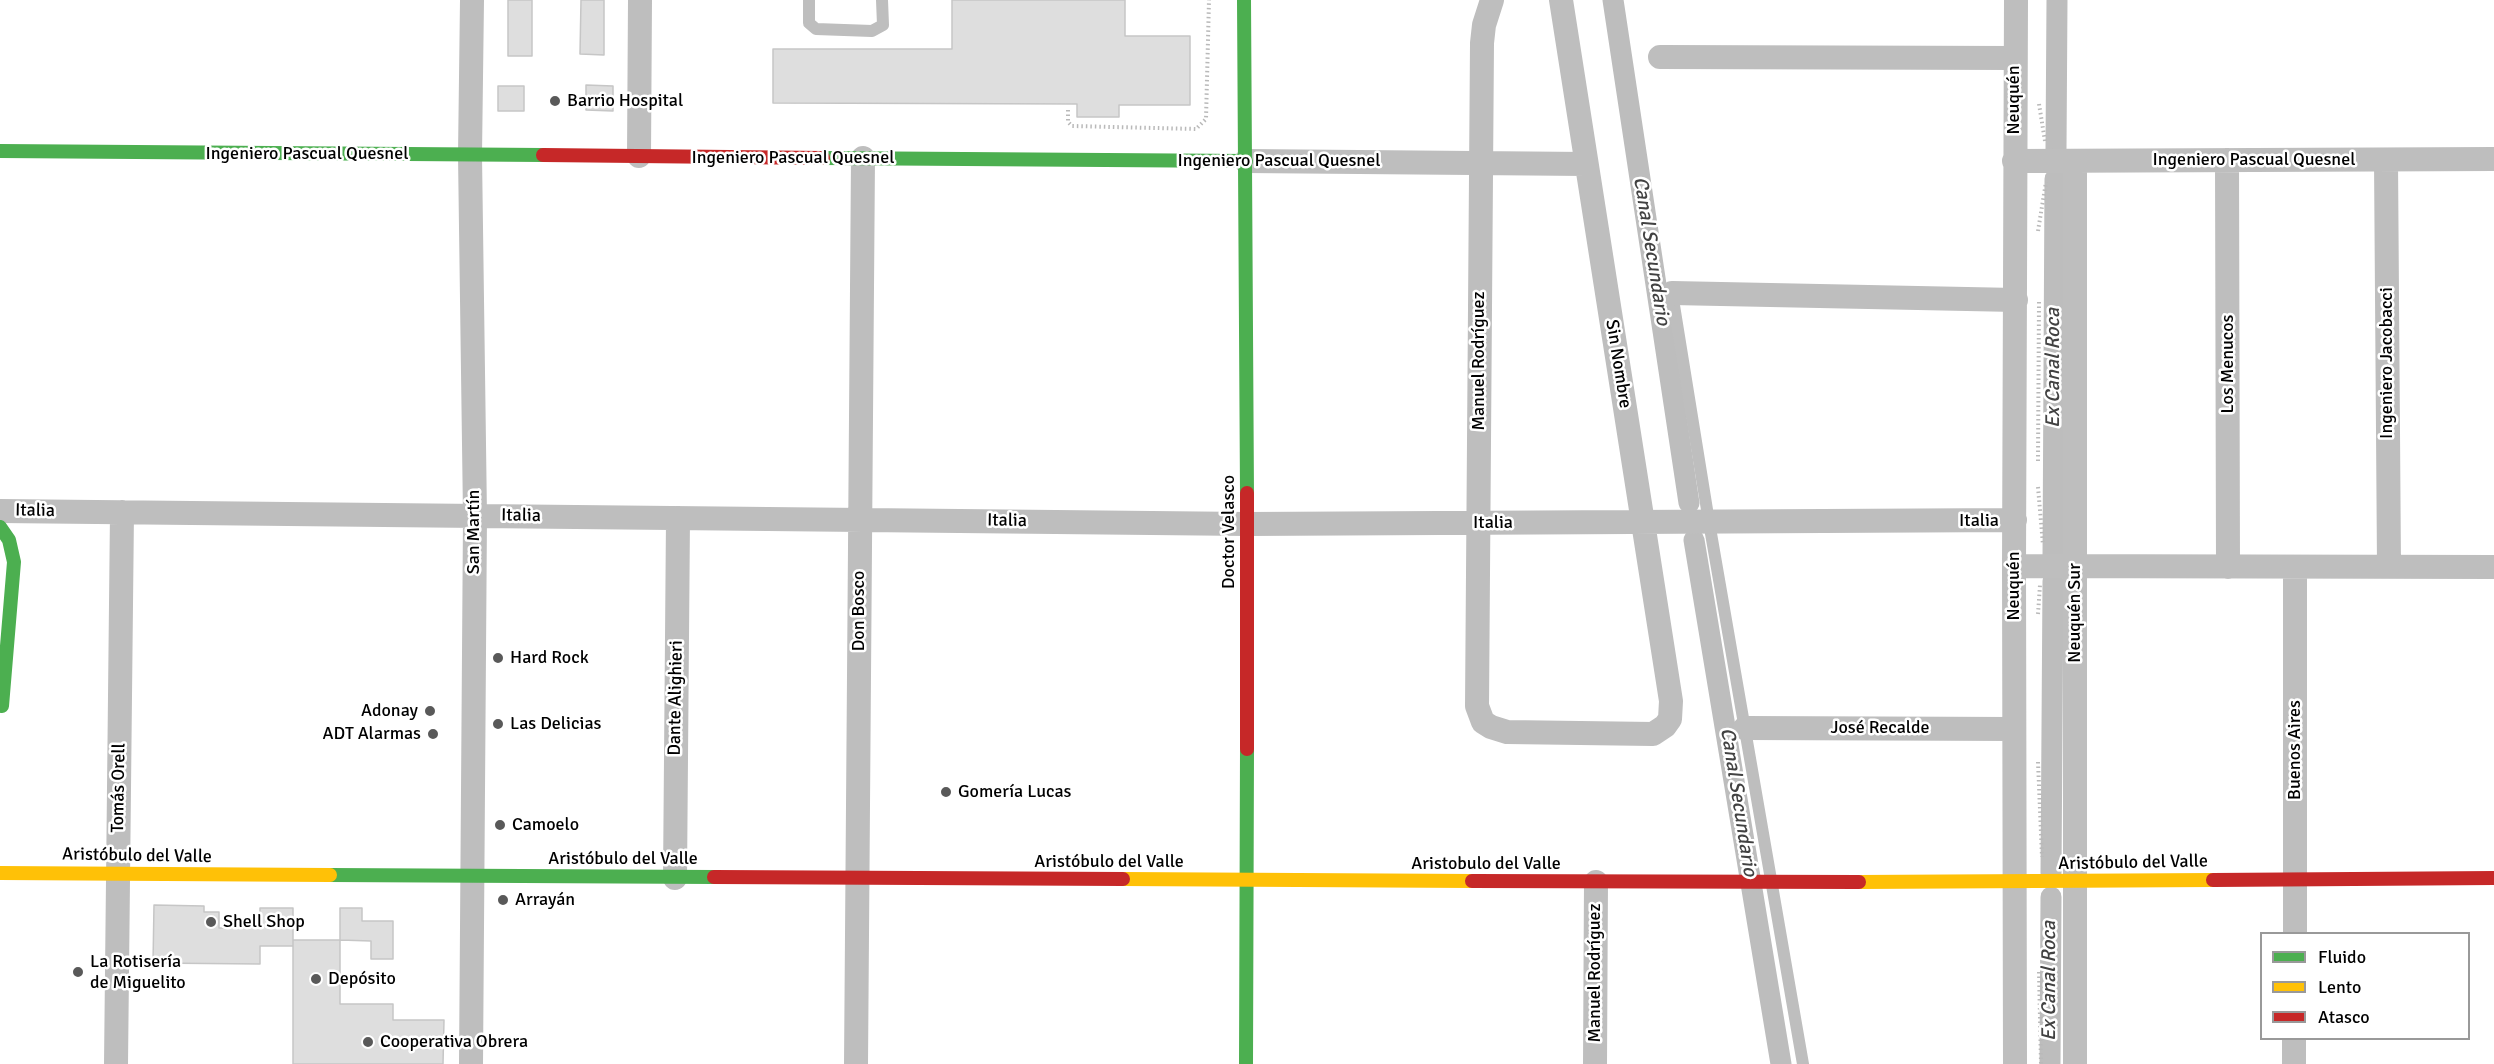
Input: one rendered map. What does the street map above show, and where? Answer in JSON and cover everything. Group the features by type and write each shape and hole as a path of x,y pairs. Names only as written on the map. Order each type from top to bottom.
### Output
{"main road":[{"name":"Doctor Velasco","path":"1244,0 1247,524 1246,1064"},
{"name":"Ingeniero Pascual Quesnel","path":"0,151 1246,161"},
{"path":"0,527 9,540 14,562 0,724"},
{"path":"0,681 2,706"},
{"name":"Aristóbulo del Valle","path":"0,873 1246,881"},
{"name":"Aristóbulo del Valle","path":"1726,883 2494,878"},
{"name":"Aristobulo del Valle","path":"1246,881 1726,883"}],"street":[{"name":"San Martín","path":"471,1064 475,516 470,155 472,0"},
{"path":"639,0 639,156"},
{"name":"Manuel Rodríguez","path":"1483,722 1476,697 1482,43 1484,25 1492,0"},
{"name":"Sin Nombre","path":"1483,722 1507,732 1646,735 1660,731 1670,719 1671,701 1561,0"},
{"name":"Neuquén","path":"2015,1064 2016,300 2014,161 2016,0"},
{"path":"1660,57 2015,58"},
{"name":"Don Bosco","path":"856,1064 863,158"},
{"name":"Ingeniero Pascual Quesnel","path":"2014,161 2494,159"},
{"name":"Los Menucos","path":"2227,160 2228,567"},
{"name":"Ingeniero Jacobacci","path":"2386,160 2389,567"},
{"name":"Ingeniero Pascual Quesnel","path":"1246,161 1586,164"},
{"name":"Neuquén Sur","path":"2074,1064 2075,161"},
{"path":"1672,293 2016,300"},
{"name":"Italia","path":"0,511 1247,524 2015,520"},
{"name":"Tomás Orell","path":"116,1064 122,512"},
{"name":"Dante Alighieri","path":"675,878 678,518"},
{"path":"2014,566 2494,567"},
{"name":"Buenos Aires","path":"2295,567 2295,932"},
{"name":"José Recalde","path":"1745,728 2014,729"},
{"name":"Manuel Rodríguez","path":"1595,1064 1596,882"},
{"path":"2294,1040 2294,1064"}],"lane":[{"path":"809,0 809,23 816,29 872,31 883,25 882,0"},
{"path":"1672,293 1709,522 1803,1064"}],"path":[{"path":"1068,110 1068,122 1072,126 1196,129 1206,119 1209,0"},
{"path":"2038,97 2046,161 2038,237"},
{"path":"2037,472 2040,334 2038,290"},
{"path":"2037,481 2043,545 2037,621"},
{"path":"2038,755 2042,859 2040,882"},
{"path":"2038,961 2041,1064"}],"building":[{"path":"508,0 532,0 532,56 508,56"},
{"path":"581,0 604,0 604,55 580,54"},
{"path":"952,0 1125,0 1125,36 1190,36 1190,105 1119,105 1119,117 1077,117 1077,104 773,103 773,49 952,49"},
{"path":"586,85 613,86 613,111 586,110"},
{"path":"498,86 524,86 524,111 498,111"},
{"path":"154,905 204,906 204,912 219,912 219,928 260,928 260,908 293,908 293,946 260,946 260,964 153,963"},
{"path":"340,908 362,908 362,921 393,921 393,959 371,959 371,941 340,940"},
{"path":"293,940 340,940 340,1004 393,1004 393,1020 444,1020 443,1064 293,1064"}],"waterway":[{"name":"Canal Secundario","path":"1613,0 1689,503"},
{"name":"Ex Canal Roca","path":"2056,149 2057,0"},
{"name":"Ex Canal Roca","path":"2053,557 2055,179"},
{"name":"Canal Secundario","path":"1694,540 1781,1064"},
{"name":"Ex Canal Roca","path":"2051,873 2053,581"},
{"name":"Ex Canal Roca","path":"2050,1064 2051,897"}],"traffic: fast":[{"path":"1244,0 1247,493"},
{"path":"0,151 543,155"},
{"path":"823,158 1246,161"},
{"path":"0,527 9,540 14,562 2,706"},
{"path":"1246,1064 1247,749"},
{"path":"330,875 714,877"}],"traffic: slow":[{"path":"0,873 330,875"},
{"path":"1123,879 1472,881"},
{"path":"1859,882 2213,880"}],"traffic: jam":[{"path":"543,155 823,158"},
{"path":"1247,493 1247,749"},
{"path":"714,877 1123,879"},
{"path":"2213,880 2494,878"},
{"path":"1472,881 1859,882"}],"place":[{"name":"Barrio Hospital","path":"555,101"},
{"name":"Hard Rock","path":"498,658"},
{"name":"Adonay","path":"430,711"},
{"name":"Las Delicias","path":"498,724"},
{"name":"ADT Alarmas","path":"433,734"},
{"name":"Gomería Lucas","path":"946,792"},
{"name":"Camoelo","path":"500,825"},
{"name":"Arrayán","path":"503,900"},
{"name":"Shell Shop","path":"211,922"},
{"name":"La Rotisería de Miguelito","path":"78,972"},
{"name":"Depósito","path":"316,979"},
{"name":"Cooperativa Obrera","path":"368,1042"}]}
